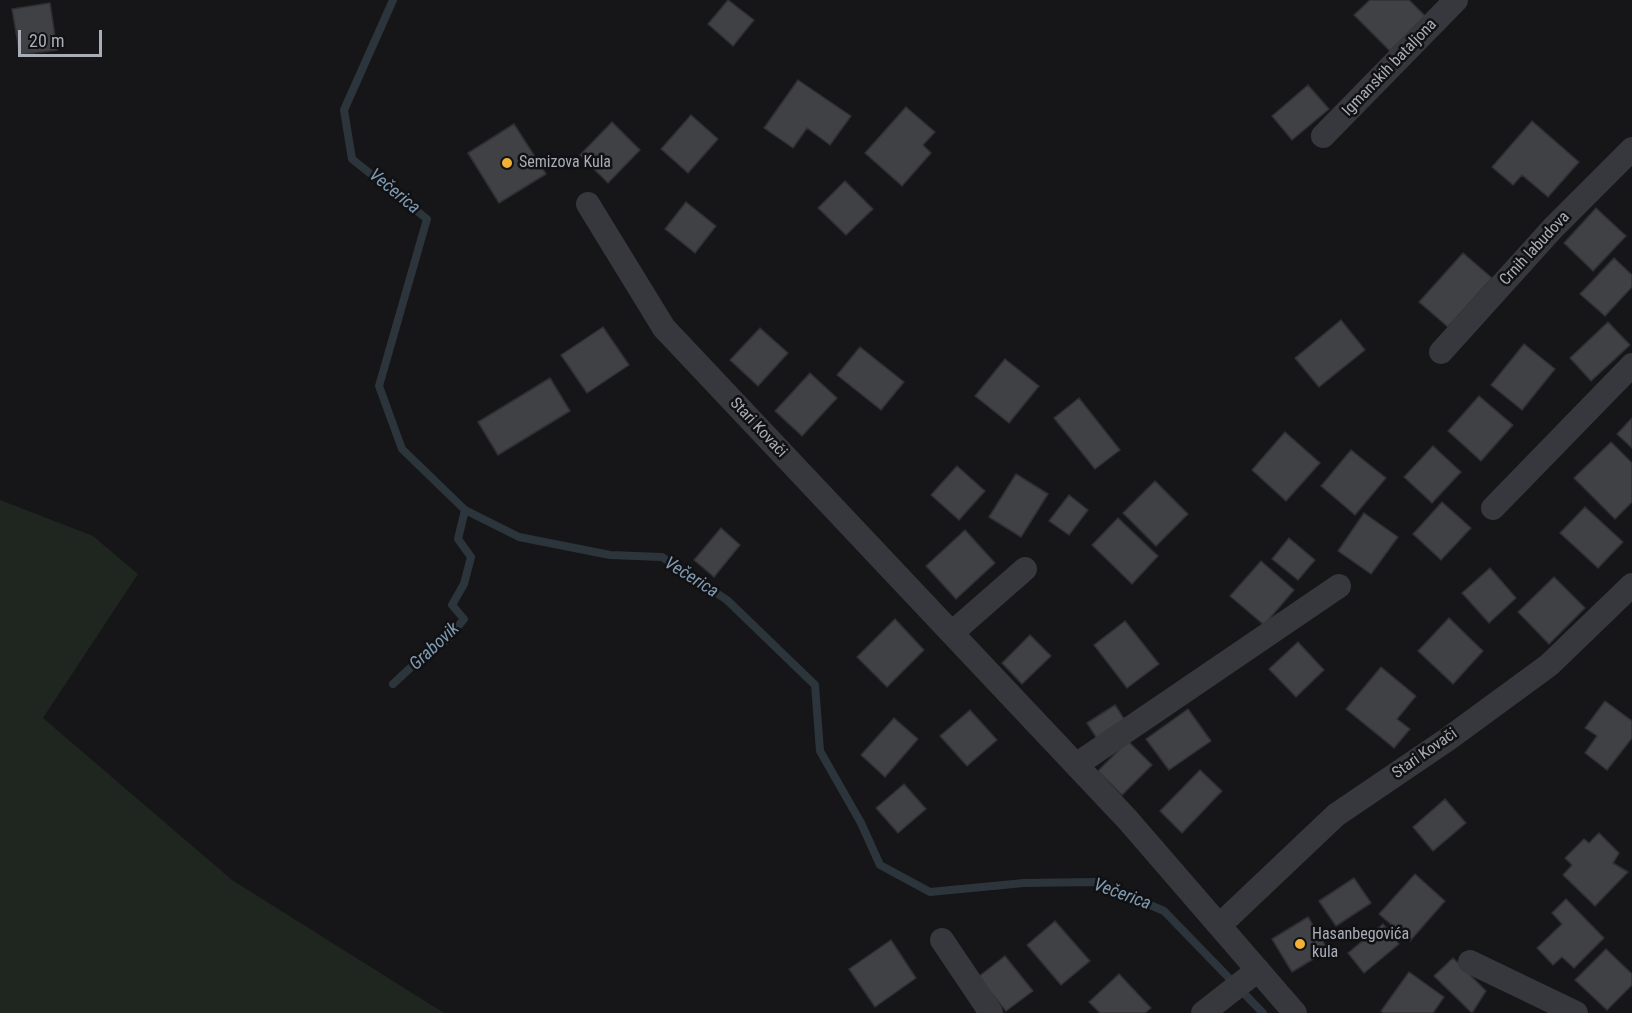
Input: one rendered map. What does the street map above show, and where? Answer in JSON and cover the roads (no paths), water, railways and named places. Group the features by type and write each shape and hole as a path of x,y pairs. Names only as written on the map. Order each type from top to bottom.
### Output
{"street":[{"name":"Igmanskih bataljona","path":"1323,136 1456,0"},
{"name":"Crnih labudova","path":"1441,352 1553,228 1632,149"},
{"name":"Stari Kovači","path":"588,204 664,328 1076,765 1220,925 1255,972 1295,1013"},
{"path":"1493,508 1632,365"},
{"path":"953,632 1025,569"},
{"name":"Stari Kovači","path":"1220,925 1336,815 1448,739 1549,664 1632,585"},
{"path":"1076,765 1339,586"},
{"path":"942,940 991,1013"},
{"path":"1470,962 1576,1013"},
{"path":"1212,1008 1255,972"}],"waterway":[{"name":"Večerica","path":"393,0 344,110 352,159 427,219 379,386 402,449 465,510 519,537 610,555 662,557 727,600 815,685 820,751 861,823 880,865 930,892 1024,883 1097,882 1164,911 1263,1013"},
{"name":"Grabovik","path":"393,684 422,657 447,640 464,619 452,605 464,584 471,557 458,539 465,510"}],"place":[{"name":"Semizova Kula","path":"507,163"},
{"name":"Hasanbegovića kula","path":"1300,944"}]}
